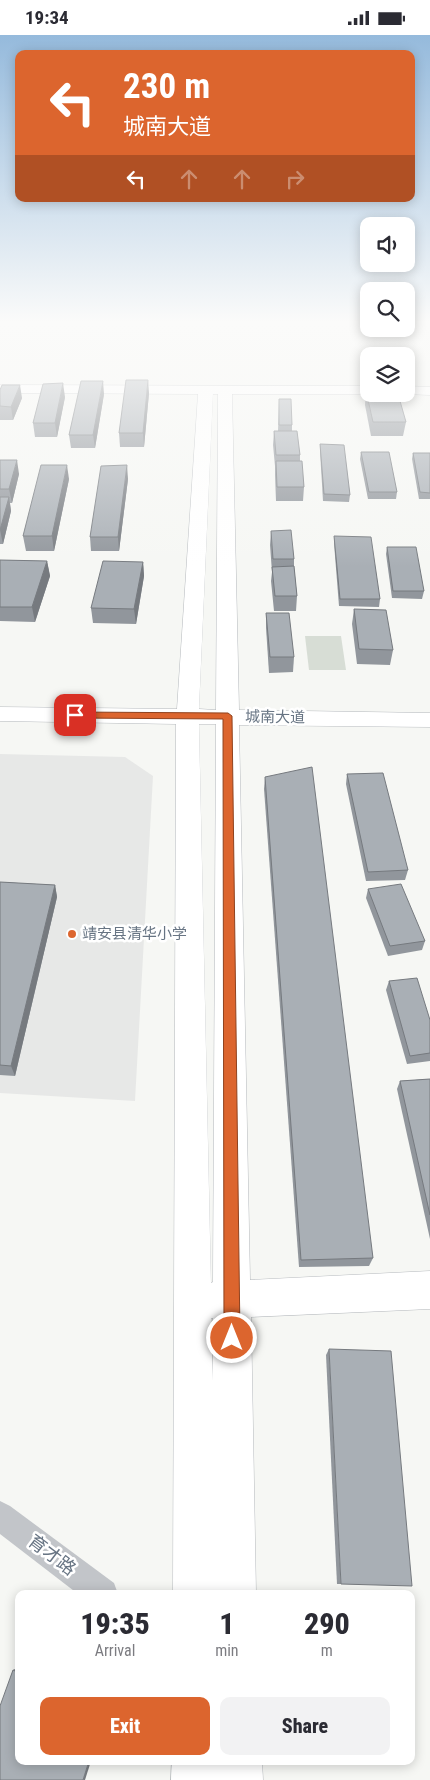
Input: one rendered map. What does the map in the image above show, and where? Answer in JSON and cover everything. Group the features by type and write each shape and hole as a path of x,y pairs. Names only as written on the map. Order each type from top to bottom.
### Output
{"main road":[{"path":"195,1590 188,722 215,404"},
{"path":"217,404 228,723 234,1590"},
{"name":"城南大道","path":"0,714 228,723 430,734"},
{"name":"城南大道","path":"228,723 430,720"},
{"name":"城南大道","path":"0,728 188,722"},
{"path":"192,1301 430,1291"},
{"path":"196,1765 196,1780"},
{"path":"238,1765 238,1780"}],"street":[{"name":"育才路","path":"0,1516 98,1590"}],"shaded area":[{"path":"305,636 341,636 346,670 309,670"},
{"name":"靖安县清华小学","path":"0,754 125,757 153,776 135,1101 0,1093"}],"building":[{"path":"0,404 12,404 11,407 0,406"},
{"path":"38,404 59,404 55,423 33,423"},
{"path":"76,404 99,404 93,435 69,435"},
{"path":"123,404 146,404 143,433 119,433"},
{"path":"279,404 291,404 292,425 279,425"},
{"path":"369,404 401,404 406,422 373,422"},
{"path":"274,431 297,431 300,455 276,455"},
{"path":"320,444 344,445 350,495 324,494"},
{"path":"361,452 389,452 397,492 369,492"},
{"path":"413,453 430,453 430,493 420,492"},
{"path":"0,460 17,460 9,489 0,489"},
{"path":"276,461 302,461 304,487 277,487"},
{"path":"41,465 67,465 52,536 23,536"},
{"path":"127,465 118,537 90,537 101,466"},
{"path":"0,497 9,497 0,530"},
{"path":"291,530 294,559 273,559 271,531"},
{"path":"334,536 371,537 380,599 340,599"},
{"path":"387,547 416,547 424,591 393,591"},
{"path":"0,560 47,561 32,607 0,607"},
{"path":"103,561 143,562 134,609 91,608"},
{"path":"294,566 297,596 275,596 272,567"},
{"path":"354,609 386,610 393,650 359,649"},
{"path":"266,613 289,613 294,657 270,657"},
{"path":"312,767 373,1258 301,1260 265,777"},
{"path":"383,773 408,870 368,872 347,774"},
{"path":"0,882 55,885 11,1066 0,1065"},
{"path":"401,884 425,941 390,946 368,889"},
{"path":"417,978 430,1020 430,1053 410,1056 389,981"},
{"path":"430,1079 430,1215 400,1081"},
{"path":"329,1349 391,1351 412,1586 341,1584"},
{"path":"13,1670 15,1671 15,1765 88,1765 83,1780 0,1780 0,1706"}],"place":[{"name":"靖安县清华小学","path":"72,934"}],"route":[{"path":"75,715 228,716 232,1338"}]}
